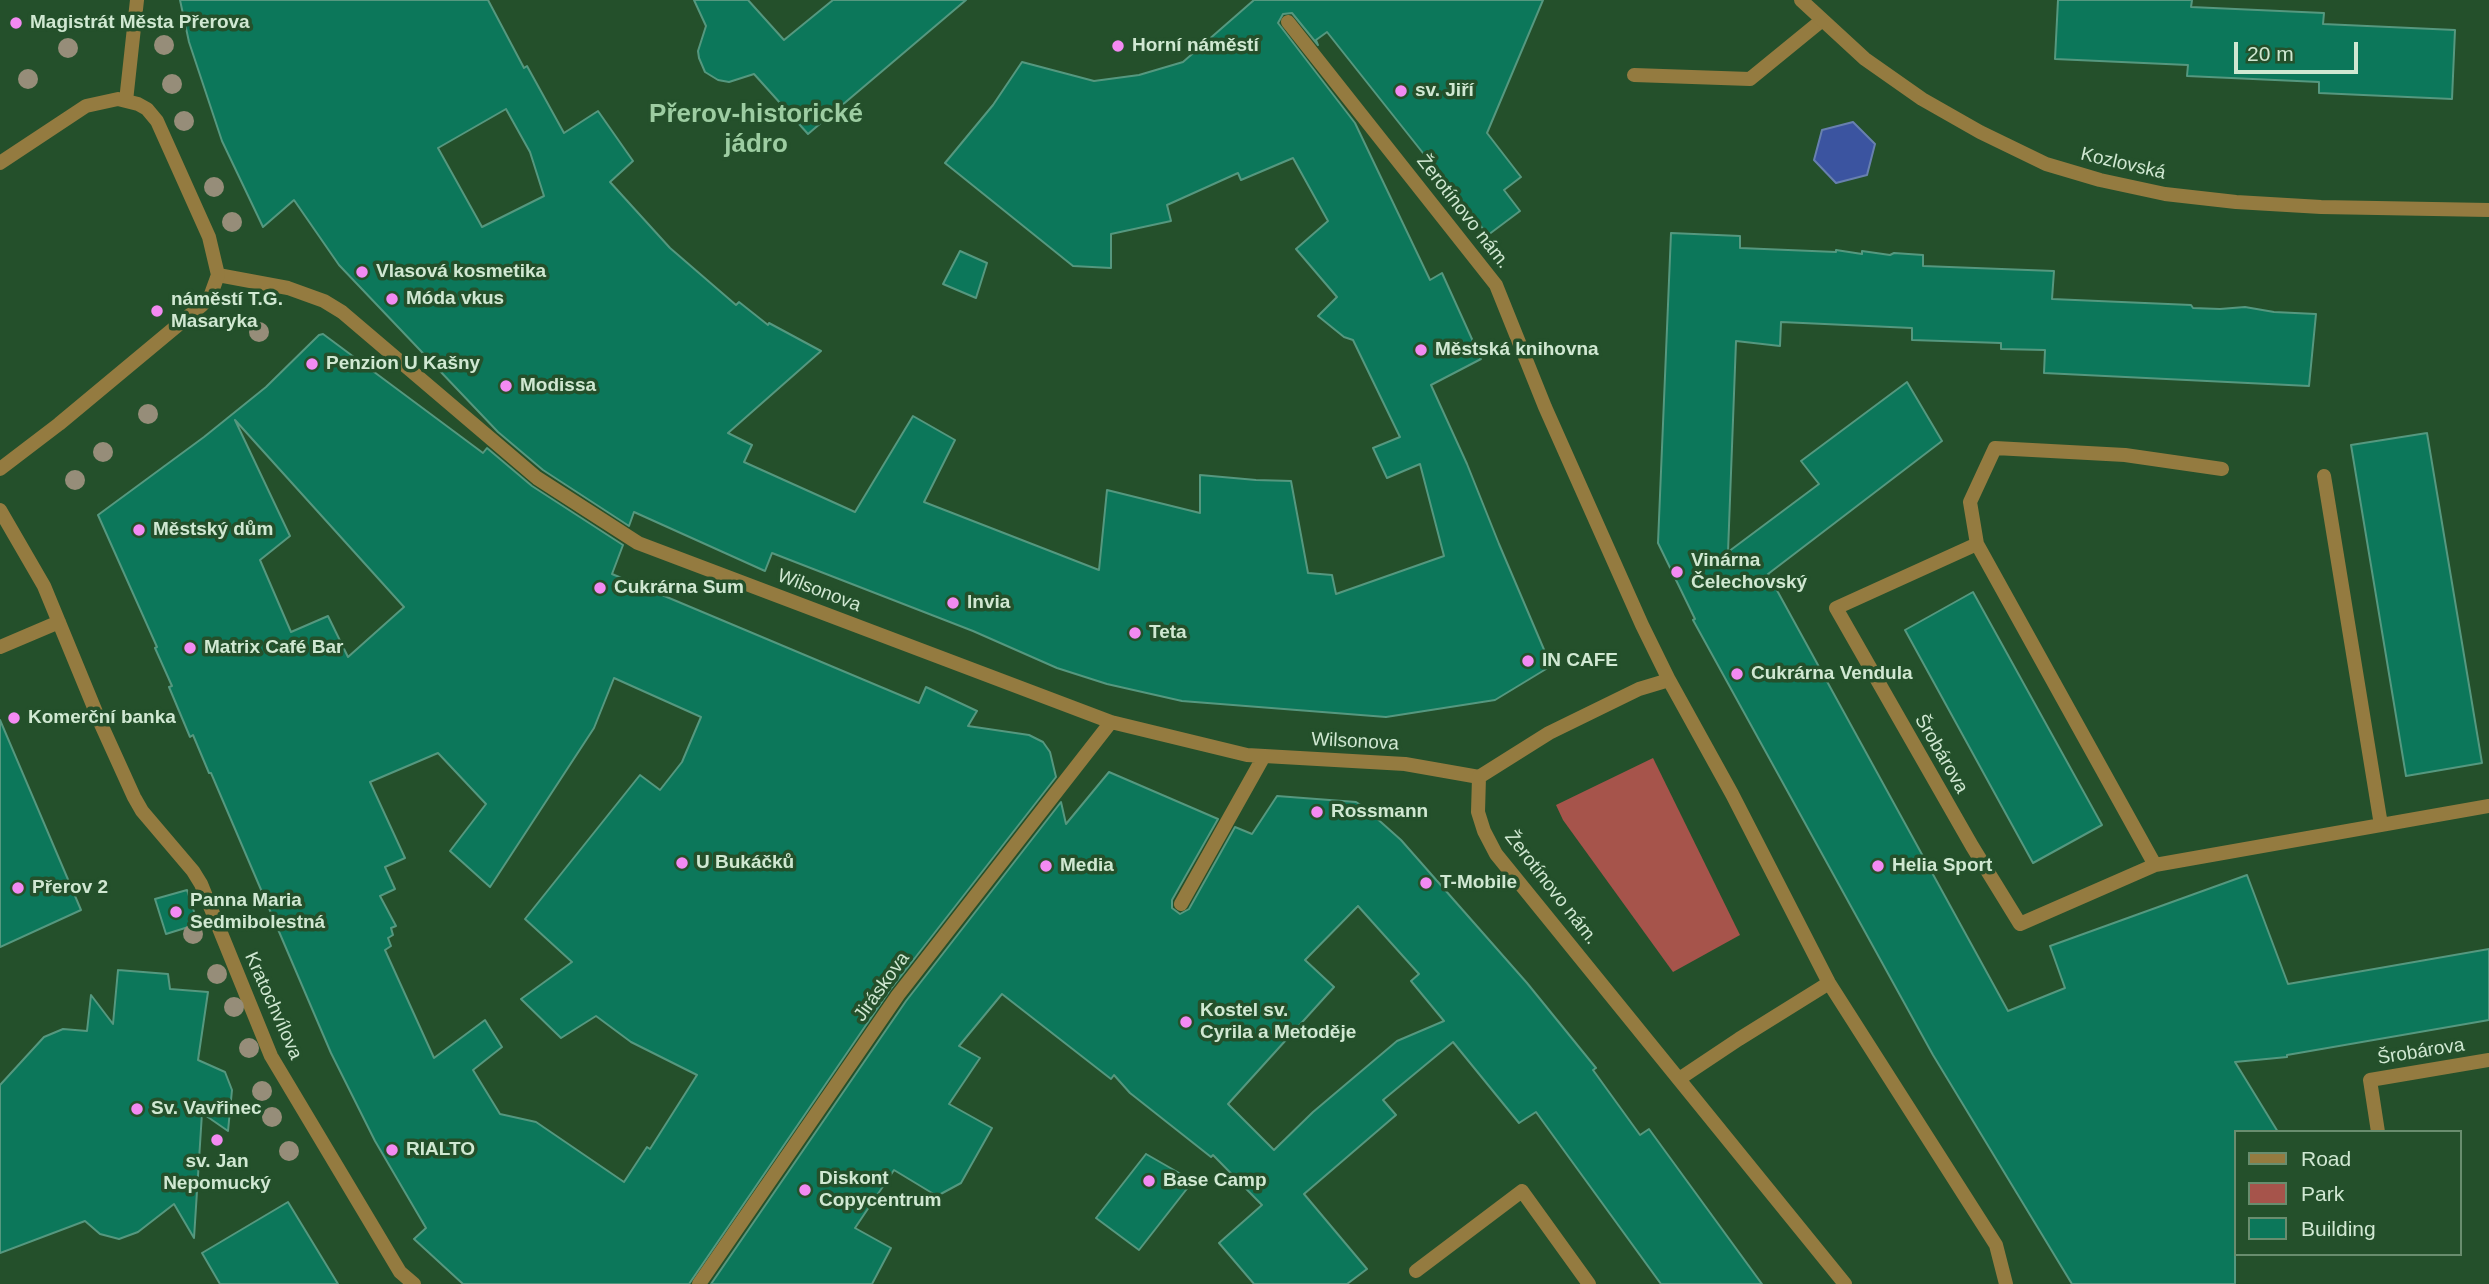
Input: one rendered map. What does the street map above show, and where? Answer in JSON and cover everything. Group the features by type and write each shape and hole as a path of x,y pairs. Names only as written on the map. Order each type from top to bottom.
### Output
{"street":[{"path":"126,101 137,0"},
{"name":"Kozlovská","path":"1801,0 1865,59 1945,112 2046,164 2165,194 2236,202 2321,207 2489,209"},
{"path":"1634,75 1750,79 1821,21"},
{"name":"Žerotínovo nám.","path":"1288,22 1496,285 1545,407 1669,680 1727,784 1829,983 1996,1245 2006,1284"},
{"path":"0,163 86,106 107,100 126,101 147,109 157,121 209,237 218,275 210,297 202,305 59,424 0,469"},
{"name":"Wilsonova","path":"218,275 288,288 324,301 342,312 537,478 638,543 1111,722 1247,755 1405,764 1479,777"},
{"path":"2155,865 1977,544 1970,502 1995,448 2125,455 2222,469"},
{"path":"2324,476 2381,825"},
{"path":"0,510 44,586 59,622 0,648"},
{"name":"Šrobárova","path":"1977,544 1836,608 1972,846 2020,924 2155,865 2489,806"},
{"name":"Kratochvílova","path":"59,622 134,797 201,884 271,1056 400,1272 414,1284"},
{"path":"1479,777 1549,733 1639,689 1669,680"},
{"name":"Jiráskova","path":"699,1284 898,995 1111,722"},
{"path":"1181,905 1264,756"},
{"name":"Žerotínovo nám.","path":"1479,777 1478,813 1483,831 1496,854 1845,1284"},
{"path":"1679,1079 1829,983"},
{"name":"Šrobárova","path":"2378,1130 2370,1080 2489,1060"},
{"path":"1416,1271 1522,1191 1589,1284"}],"green space":[{"path":"1653,758 1740,935 1673,972 1563,820 1556,805"}],"water":[{"path":"1853,122 1875,144 1867,175 1836,183 1814,160 1822,130"}],"building":[{"path":"180,0 488,0 524,68 527,66 564,133 598,111 633,161 610,182 670,248 736,305 739,302 768,325 769,323 821,351 728,433 752,445 744,462 855,512 913,416 955,440 924,502 1099,570 1107,490 1200,513 1200,475 1291,481 1308,573 1332,575 1336,594 1444,556 1420,464 1387,478 1373,448 1400,437 1353,340 1344,337 1318,316 1337,297 1296,249 1328,221 1293,158 1241,180 1238,173 1167,205 1171,221 1111,234 1111,268 1073,266 945,163 993,105 1022,62 1094,81 1139,75 1183,62 1254,0 1543,0 1487,133 1521,177 1504,190 1520,211 1488,235 1327,32 1316,40 1318,45 1292,13 1283,14 1278,23 1355,123 1430,280 1442,273 1481,359 1431,385 1551,666 1495,700 1386,717 1182,701 1107,684 1057,668 973,631 772,553 765,571 634,512 629,526 543,470 498,432 339,265 294,200 263,227 222,141 189,42","holes":["506,109 530,152 544,196 482,227 438,148"]},
{"path":"694,0 748,0 784,40 833,0 966,0 808,134 754,74 729,82 718,80 705,72 698,51 706,26"},
{"path":"2058,0 2192,0 2191,7 2324,13 2323,24 2455,30 2452,99 2319,93 2319,82 2187,76 2188,65 2055,59"},
{"path":"1671,233 1740,236 1740,248 1923,255 1923,266 2054,271 2052,299 2191,305 2193,308 2245,307 2274,312 2316,314 2309,386 2044,373 2045,350 2001,349 2001,343 1912,340 1912,328 1781,322 1780,346 1736,341 1728,552 1819,484 1801,461 1907,382 1942,441 1768,574 2008,1011 2065,988 2050,946 2247,875 2288,984 2489,949 2489,1020 2287,1057 2235,1062 2277,1130 2234,1130 2235,1284 2072,1284 1933,1055 1693,620 1695,619 1658,543"},
{"path":"960,251 987,263 976,298 943,284"},
{"path":"323,334 483,453 487,448 532,486 623,545 612,574 919,703 926,687 977,711 968,726 1029,735 1043,742 1050,752 1056,777 890,990 689,1284 463,1284 414,1239 426,1228 375,1141 331,1053 211,773 193,735 190,737 169,687 172,686 155,648 157,647 98,515 204,437 266,387","holes":["235,420 404,607 348,657 328,616 291,632 260,560 290,536","614,678 701,717 682,762 660,790 640,775 525,919 572,962 521,999 561,1038 596,1016 631,1042 697,1075 650,1149 647,1147 624,1182 536,1122 500,1114 473,1070 502,1047 485,1020 434,1058 385,950 391,946 388,938 393,935 391,928 396,926 380,896 395,889 385,867 405,858 370,782 438,753 486,804 450,851 490,887 594,728"]},
{"path":"2427,433 2482,763 2406,776 2351,445"},
{"path":"1973,592 2102,825 2033,863 1905,630"},
{"path":"0,720 81,910 0,947"},
{"path":"1109,772 1218,819 1172,900 1172,908 1180,914 1189,909 1235,827 1252,834 1277,796 1356,802 1364,807 1401,840 1527,983 1596,1068 1593,1070 1640,1135 1649,1129 1762,1284 1661,1284 1536,1112 1519,1123 1453,1042 1383,1100 1396,1115 1304,1194 1367,1269 1347,1284 1254,1284 1219,1243 1262,1205 1213,1155 1211,1157 1130,1093 1114,1075 1111,1079 1002,994 959,1046 980,1058 949,1104 992,1128 961,1183 937,1196 894,1170 855,1228 891,1248 872,1284 711,1284 906,1001 1061,802 1066,824","holes":["1358,906 1419,974 1411,981 1444,1021 1397,1041 1313,1112 1274,1150 1228,1104 1334,987 1305,960"]},
{"name":"Panna Maria Sedmibolestná","path":"187,890 198,924 166,934 155,899"},
{"name":"Sv. Vavřinec","path":"118,970 168,974 170,989 208,992 198,1060 225,1072 232,1090 228,1131 202,1113 194,1238 174,1204 138,1232 119,1239 100,1234 85,1221 0,1253 0,1085 44,1037 63,1029 87,1031 91,995 113,1024"},
{"path":"1146,1154 1193,1181 1139,1250 1096,1218"},
{"path":"288,1202 338,1284 220,1284 202,1253"}],"place":[{"name":"Magistrát Města Přerova","path":"16,23"},
{"name":"Horní náměstí","path":"1118,46"},
{"name":"sv. Jiří","path":"1401,91"},
{"name":"Vlasová kosmetika","path":"362,272"},
{"name":"Móda vkus","path":"392,299"},
{"name":"náměstí T.G. Masaryka","path":"157,311"},
{"name":"Městská knihovna","path":"1421,350"},
{"name":"Penzion U Kašny","path":"312,364"},
{"name":"Modissa","path":"506,386"},
{"name":"Městský dům","path":"139,530"},
{"name":"Vinárna Čelechovský","path":"1677,572"},
{"name":"Cukrárna Sum","path":"600,588"},
{"name":"Invia","path":"953,603"},
{"name":"Teta","path":"1135,633"},
{"name":"Matrix Café Bar","path":"190,648"},
{"name":"IN CAFE","path":"1528,661"},
{"name":"Cukrárna Vendula","path":"1737,674"},
{"name":"Komerční banka","path":"14,718"},
{"name":"Rossmann","path":"1317,812"},
{"name":"U Bukáčků","path":"682,863"},
{"name":"Media","path":"1046,866"},
{"name":"Helia Sport","path":"1878,866"},
{"name":"T-Mobile","path":"1426,883"},
{"name":"Přerov 2","path":"18,888"},
{"name":"Panna Maria Sedmibolestná","path":"176,912"},
{"name":"Kostel sv. Cyrila a Metoděje","path":"1186,1022"},
{"name":"Sv. Vavřinec","path":"137,1109"},
{"name":"sv. Jan Nepomucký","path":"217,1140"},
{"name":"RIALTO","path":"392,1150"},
{"name":"Base Camp","path":"1149,1181"},
{"name":"Diskont Copycentrum","path":"805,1190"}],"district":[{"name":"Přerov-historické jádro","path":"756,130"}]}
